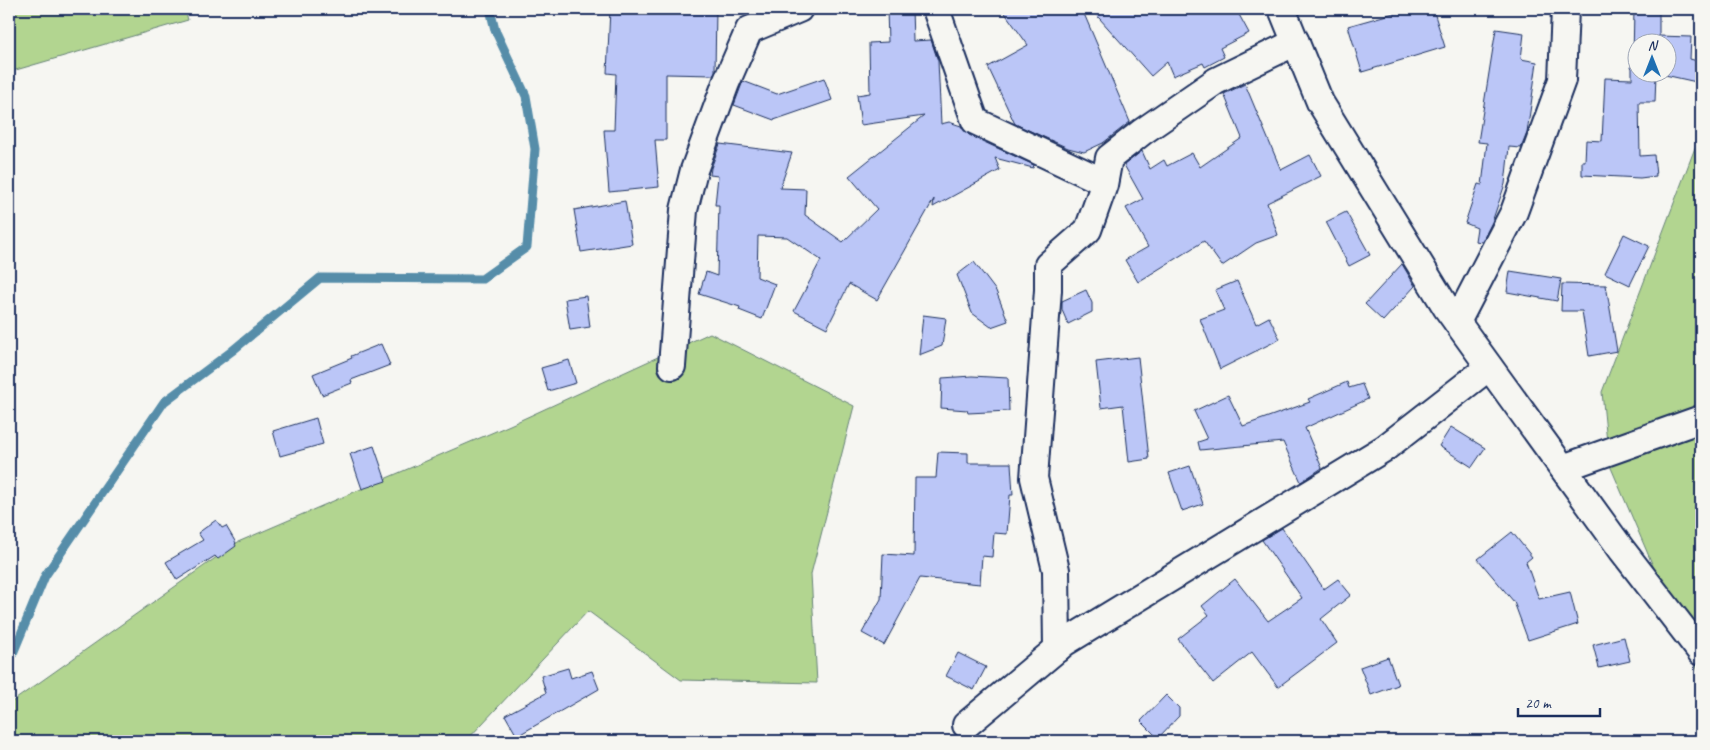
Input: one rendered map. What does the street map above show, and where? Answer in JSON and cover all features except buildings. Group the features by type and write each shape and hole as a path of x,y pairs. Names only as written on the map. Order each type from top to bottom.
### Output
{"street":[{"path":"672,366 684,210 694,170 748,30 799,9"},
{"path":"936,9 975,122 1104,182"},
{"path":"1282,9 1320,102 1446,307 1622,550 1701,652"},
{"path":"1457,322 1514,212 1562,80 1566,9"},
{"path":"1057,649 1056,570 1034,478 1048,290 1048,265 1088,230 1104,182 1109,158 1142,132 1216,81 1296,42"},
{"path":"966,725 1064,643 1385,448 1489,367"},
{"path":"1563,468 1701,419"}],"green space":[{"path":"9,9 185,9 188,20 9,72"},
{"path":"1701,132 1701,678 1609,463 1602,392"},
{"path":"710,333 854,406 811,574 817,683 681,680 588,611 466,741 9,741 9,704 238,542 510,425"}],"waterway":[{"path":"9,663 45,576 164,402 232,351 320,278 482,279 527,247 535,149 526,96 495,30 490,9"}]}
